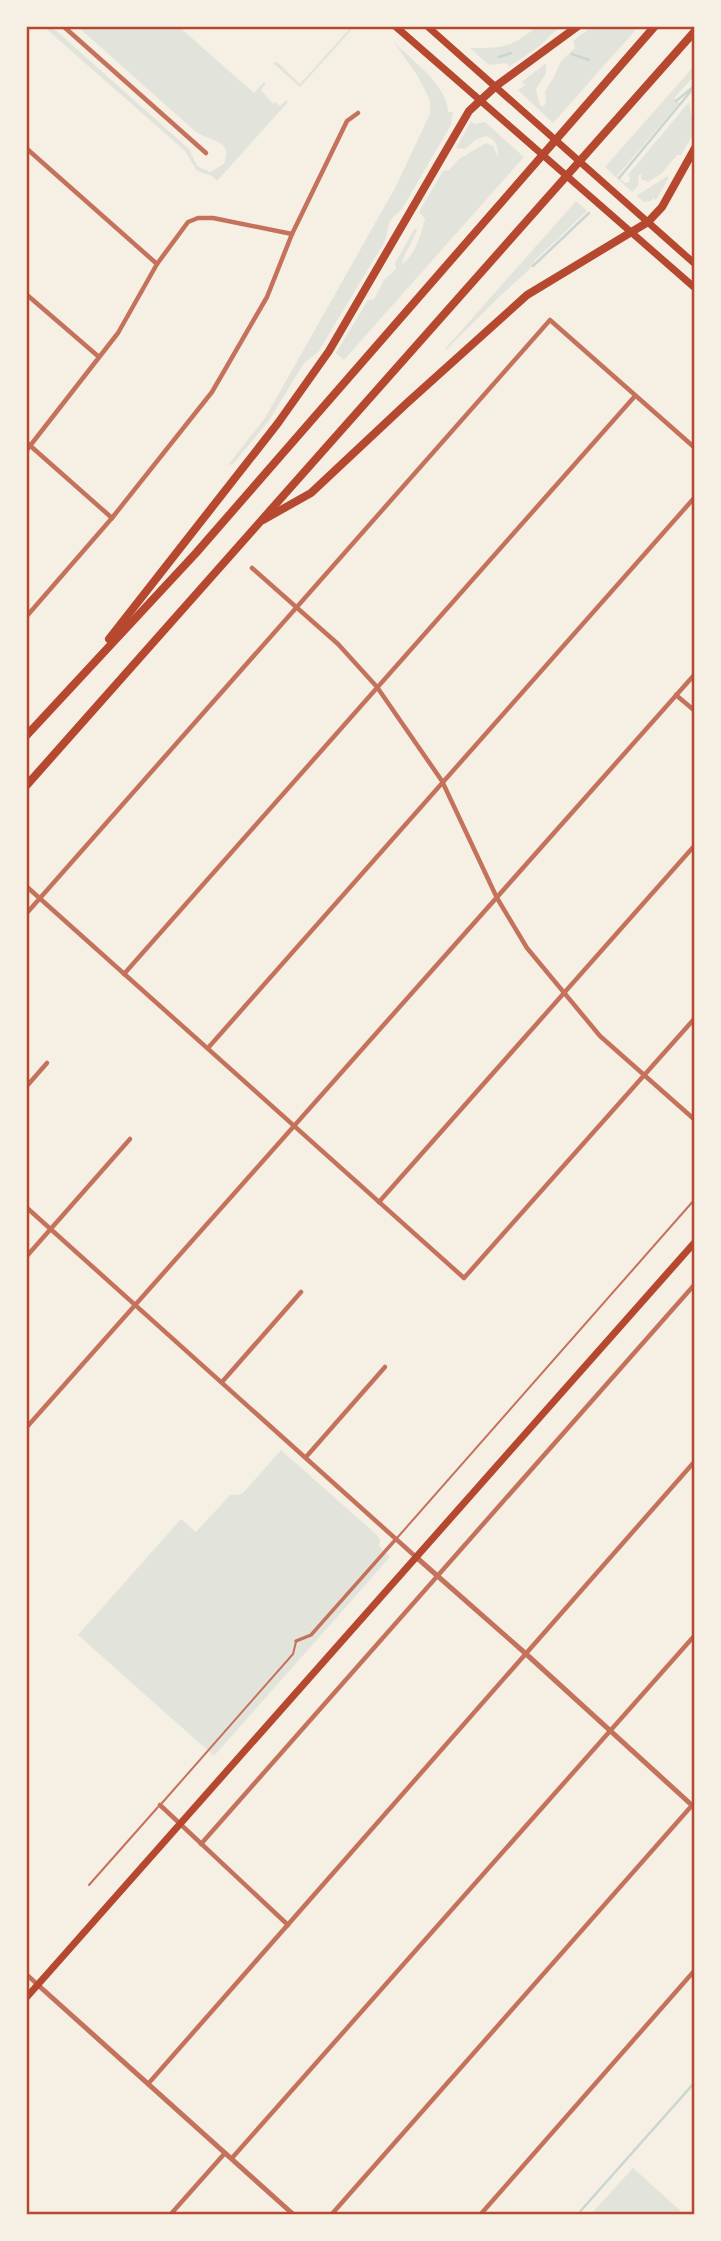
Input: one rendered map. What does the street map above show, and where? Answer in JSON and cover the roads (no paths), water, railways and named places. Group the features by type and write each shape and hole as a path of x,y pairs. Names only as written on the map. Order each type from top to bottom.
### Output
{"highway":[{"path":"77,680 278,423 329,351 469,111 496,86 578,26"},
{"path":"26,736 196,552 655,26"},
{"path":"26,786 695,31"},
{"path":"258,523 311,493 407,402 527,295 648,222 662,207 695,148"}],"main road":[{"path":"395,26 695,288"},
{"path":"427,26 695,264"},
{"path":"26,1998 695,1242"}],"street":[{"path":"63,26 206,153"},
{"path":"26,617 112,519 212,392 267,297 292,234 346,121 358,113"},
{"path":"26,148 157,264"},
{"path":"112,519 28,446 118,333 157,264 188,222 198,218 213,218 292,234"},
{"path":"26,294 99,358"},
{"path":"26,915 550,320 695,449"},
{"path":"124,974 635,396"},
{"path":"208,1048 695,497"},
{"path":"251,568 338,644 377,687 442,781 497,898 527,948 600,1036 695,1120"},
{"path":"26,1428 695,674"},
{"path":"676,695 695,711"},
{"path":"379,1202 695,845"},
{"path":"26,886 464,1278 695,1018"},
{"path":"26,1087 47,1063"},
{"path":"26,1257 130,1139"},
{"path":"26,1207 694,1805 331,2215"},
{"path":"201,1844 695,1284"},
{"path":"222,1382 301,1292"},
{"path":"306,1457 385,1367"},
{"path":"148,2084 695,1461"},
{"path":"296,1641 311,1635 397,1538"},
{"path":"232,2158 695,1635"},
{"path":"160,1805 288,1925"},
{"path":"480,2215 695,1970"},
{"path":"26,1974 294,2215"},
{"path":"170,2215 226,2152"}],"lane":[{"path":"397,1538 695,1199"},
{"path":"89,1885 293,1654 296,1641"}],"waterway":[{"path":"499,57 511,53"},
{"path":"572,54 589,60"},
{"path":"619,178 695,86"},
{"path":"676,101 693,87"},
{"path":"533,266 589,213"},
{"path":"577,2215 695,2082"}]}
